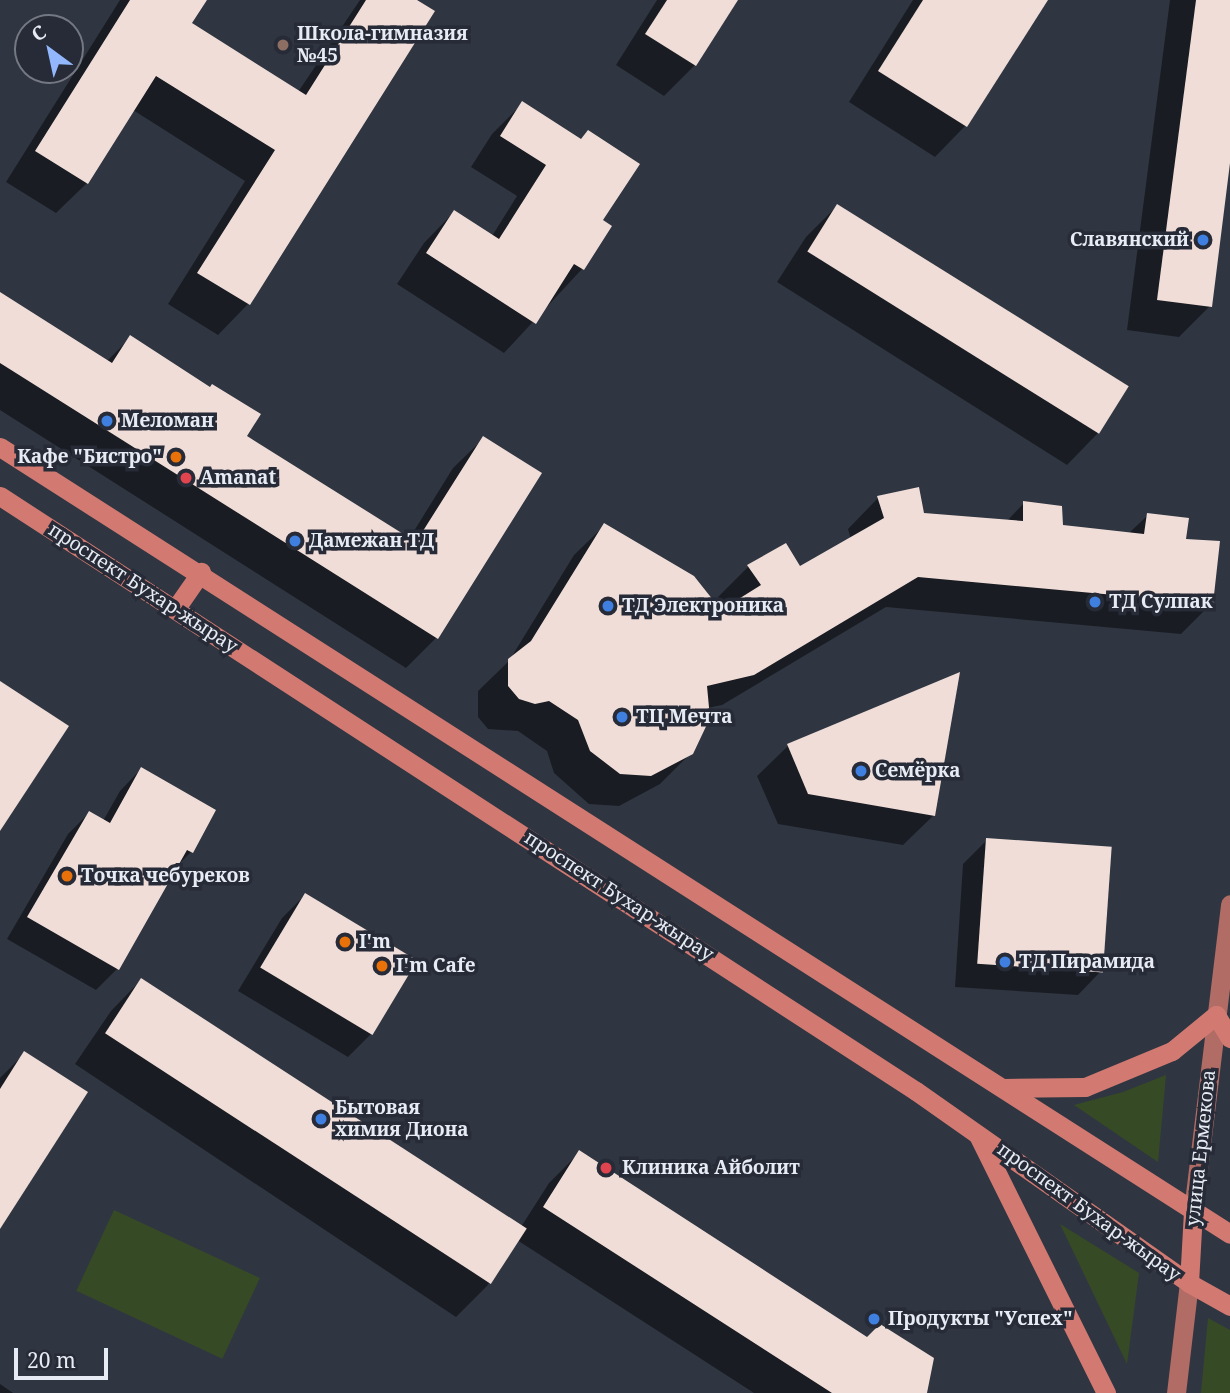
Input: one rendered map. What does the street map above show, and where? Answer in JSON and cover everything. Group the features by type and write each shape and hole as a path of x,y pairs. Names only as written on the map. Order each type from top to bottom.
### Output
{"main road":[{"path":"0,447 201,572 1230,1234"},
{"name":"проспект Бухар-жырау","path":"0,496 976,1130 1189,1283 1230,1306"},
{"path":"176,608 201,572"},
{"name":"улица Ермекова","path":"1176,1393 1189,1283 1193,1211 1230,904"},
{"path":"1002,1088 1085,1087 1172,1051 1216,1015 1230,1038"},
{"path":"976,1130 1105,1393"}],"green space":[{"path":"1166,1075 1158,1162 1074,1105 1123,1092"},
{"path":"114,1210 260,1278 222,1359 76,1291"},
{"path":"1060,1224 1139,1273 1127,1364"},
{"path":"1208,1318 1230,1330 1230,1393 1201,1393"}],"building":[{"path":"130,0 207,0 192,23 306,95 366,0 417,0 435,11 250,305 197,273 275,150 156,76 88,184 35,151 77,84 84,84 84,73"},
{"path":"667,0 738,0 696,66 645,34"},
{"path":"923,0 1048,0 967,127 878,71"},
{"path":"1196,0 1230,0 1230,163 1212,307 1157,300"},
{"path":"522,101 581,139 588,130 640,164 603,220 612,226 584,270 574,264 536,324 426,253 454,210 499,239 546,165 500,136"},
{"path":"837,204 1129,386 1099,434 807,251"},
{"path":"0,292 112,363 130,335 210,387 212,384 261,414 247,436 416,542 483,436 542,473 438,639 0,363"},
{"path":"919,487 924,513 1023,521 1023,501 1062,506 1063,525 1144,534 1147,513 1189,518 1186,539 1220,541 1213,604 918,577 754,675 707,686 710,718 693,754 651,776 620,774 590,751 578,720 549,701 535,704 519,699 508,686 508,659 531,641 604,523 694,576 721,610 761,585 747,565 786,543 800,566 884,518 877,496"},
{"path":"960,672 935,816 808,794 787,744"},
{"path":"0,681 69,726 0,831"},
{"path":"141,767 216,810 193,853 187,850 119,970 27,917 89,811 110,823"},
{"path":"986,838 1112,847 1103,972 977,964"},
{"path":"305,893 417,960 372,1035 260,968"},
{"path":"141,978 527,1229 491,1284 105,1033"},
{"path":"24,1051 88,1092 0,1229 0,1089"},
{"path":"579,1150 867,1337 880,1324 934,1358 927,1393 832,1393 543,1207"}],"place":[{"name":"Школа-гимназия №45","path":"283,45"},
{"name":"Славянский","path":"1203,240"},
{"name":"Меломан","path":"107,421"},
{"name":"Кафе \"Бистро\"","path":"176,457"},
{"name":"Amanat","path":"186,478"},
{"name":"Дамежан ТД","path":"295,541"},
{"name":"ТД Сулпак","path":"1095,602"},
{"name":"ТД Электроника","path":"608,606"},
{"name":"ТЦ Мечта","path":"622,717"},
{"name":"Семёрка","path":"861,771"},
{"name":"Точка чебуреков","path":"67,876"},
{"name":"I'm","path":"345,942"},
{"name":"ТД Пирамида","path":"1005,962"},
{"name":"I'm Cafe","path":"382,966"},
{"name":"Бытовая химия Диона","path":"321,1119"},
{"name":"Клиника Айболит","path":"606,1168"},
{"name":"Продукты \"Успех\"","path":"874,1319"}]}
